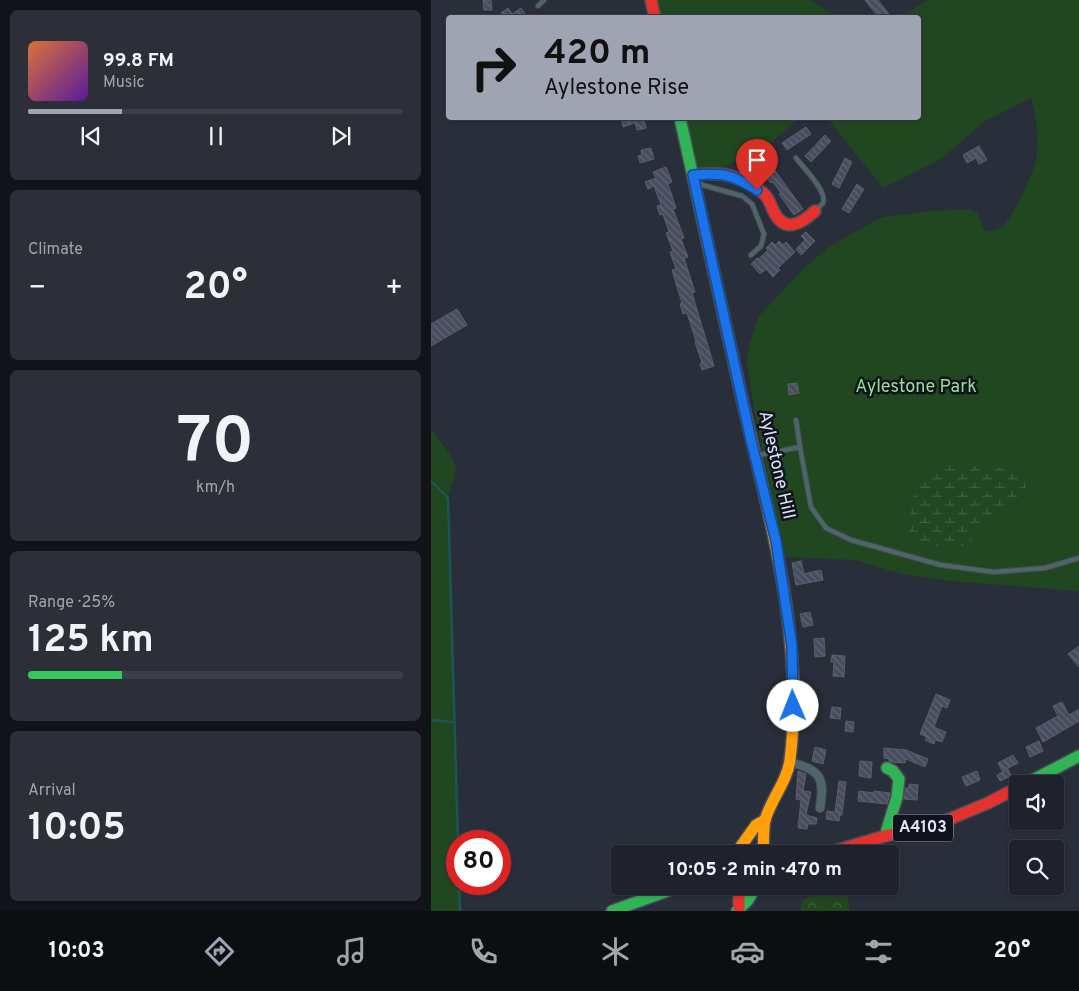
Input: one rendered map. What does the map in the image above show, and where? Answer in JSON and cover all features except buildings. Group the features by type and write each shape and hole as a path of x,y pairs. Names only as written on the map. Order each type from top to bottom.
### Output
{"main road":[{"path":"651,0 654,15"},
{"name":"Aylestone Hill","path":"679,120 776,541 792,646 793,706 790,762 765,820 766,845"},
{"path":"694,179 720,173 741,179 765,194 776,216 784,224 794,225 802,223 815,211"},
{"path":"1042,775 1079,756"},
{"path":"885,836 897,797 899,779 893,771 887,768"},
{"name":"A4103","path":"854,845 885,836 933,826 988,804 1009,792"},
{"name":"Aylestone Hill","path":"741,845 756,825 765,820"},
{"path":"612,911 656,895"},
{"path":"738,909 739,895"},
{"path":"738,909 750,895"}],"street":[{"path":"790,762 813,771 821,780 823,790 820,808"}],"lane":[{"path":"538,6 544,0"},
{"path":"796,158 821,189 824,198 823,204 815,211"},
{"path":"694,179 742,196 752,204 764,234 761,246 751,254"},
{"path":"796,420 811,507 826,528 851,540 941,565 994,572 1045,568 1079,558"},
{"path":"755,456 800,447"}],"green space":[{"path":"657,0 810,0 834,15 661,15"},
{"name":"Aylestone Park","path":"929,0 1079,0 1079,591 950,581 902,574 855,560 784,557 754,408 747,363 748,349 758,317 804,268 829,247 883,217 931,211 969,209 978,214 985,231 1003,226 1022,195 1036,160 1037,129 1031,98 985,121 941,159 883,188 829,120 921,120 921,15 902,15"},
{"path":"685,120 797,120 767,146 720,169 697,171"},
{"path":"431,429 452,457 456,468 448,498 458,830 446,830 446,895 459,895 460,911 431,911"},
{"path":"941,465 1018,468 1025,479 1026,492 1007,508 983,517 970,543 956,548 917,543 910,535 911,508 914,494 925,474"},
{"path":"812,895 843,895 847,896 850,911 801,911 802,901"}],"waterway":[{"path":"431,481 448,498 458,830"},
{"path":"431,720 454,722"},
{"path":"459,895 460,911"}],"traffic: fast":[{"path":"680,120 742,399"},
{"path":"1042,775 1079,756"},
{"path":"885,836 897,797 899,779 893,771 887,768"},
{"path":"612,911 656,895"},
{"path":"737,911 751,895"}],"traffic: slow":[{"path":"742,399 782,578 793,669 790,760 786,776 765,820 763,845"},
{"path":"742,845 756,825 765,820"}],"traffic: jam":[{"path":"651,0 654,15"},
{"path":"693,175 724,174 738,178 764,194 778,219 788,225 805,219 815,211"},
{"path":"854,845 885,836 933,826 1009,792"},
{"path":"739,895 739,908"}],"route":[{"path":"757,190 741,179 720,173 693,175 751,440 776,541 792,646 793,706"}]}
